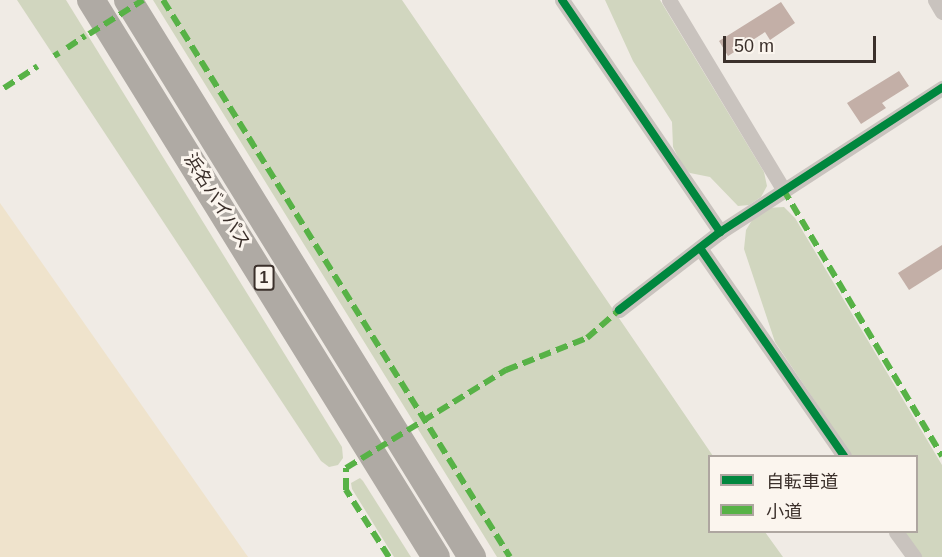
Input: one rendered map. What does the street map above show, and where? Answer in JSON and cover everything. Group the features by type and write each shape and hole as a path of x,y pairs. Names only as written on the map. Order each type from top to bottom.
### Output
{"highway":[{"name":"浜名バイパス","path":"91,0 436,557"},
{"name":"浜名バイパス","path":"128,0 472,557"}],"street":[{"path":"562,0 720,232"},
{"path":"669,0 783,189"},
{"path":"935,0 942,12"},
{"path":"619,310 720,232 942,88"},
{"path":"700,248 843,455"},
{"path":"897,533 914,557"}],"green space":[{"path":"17,0 66,0 342,447 343,458 338,465 329,467 321,461"},
{"path":"153,0 402,0 712,455 708,455 708,533 766,533 783,557 497,557"},
{"path":"605,0 660,0 764,172 767,186 761,197 749,205 738,206 710,177 690,173 683,167 673,147 672,122 633,61"},
{"path":"784,207 795,218 942,465 942,557 921,557 905,533 918,533 918,455 851,455 775,342 744,249 746,230 754,217 767,208"},
{"path":"360,478 411,557 394,557 352,489 351,483"}],"sand":[{"path":"0,203 248,557 0,557"}],"building":[{"path":"781,2 795,23 770,40 765,32 728,56 719,41"},
{"path":"899,71 909,86 882,103 886,108 861,124 847,103"},
{"path":"942,245 942,269 909,290 898,273"}],"marked path":[{"path":"89,34 143,0"},
{"path":"163,0 510,557"},
{"path":"67,48 85,36"},
{"path":"54,56 59,53"},
{"path":"4,88 38,66"},
{"path":"783,189 942,456"},
{"path":"389,557 346,490 346,468 506,370 587,338 619,310"}],"cycle path":[{"path":"562,0 720,232"},
{"path":"619,310 720,232 942,88"},
{"path":"700,248 843,455"}]}
